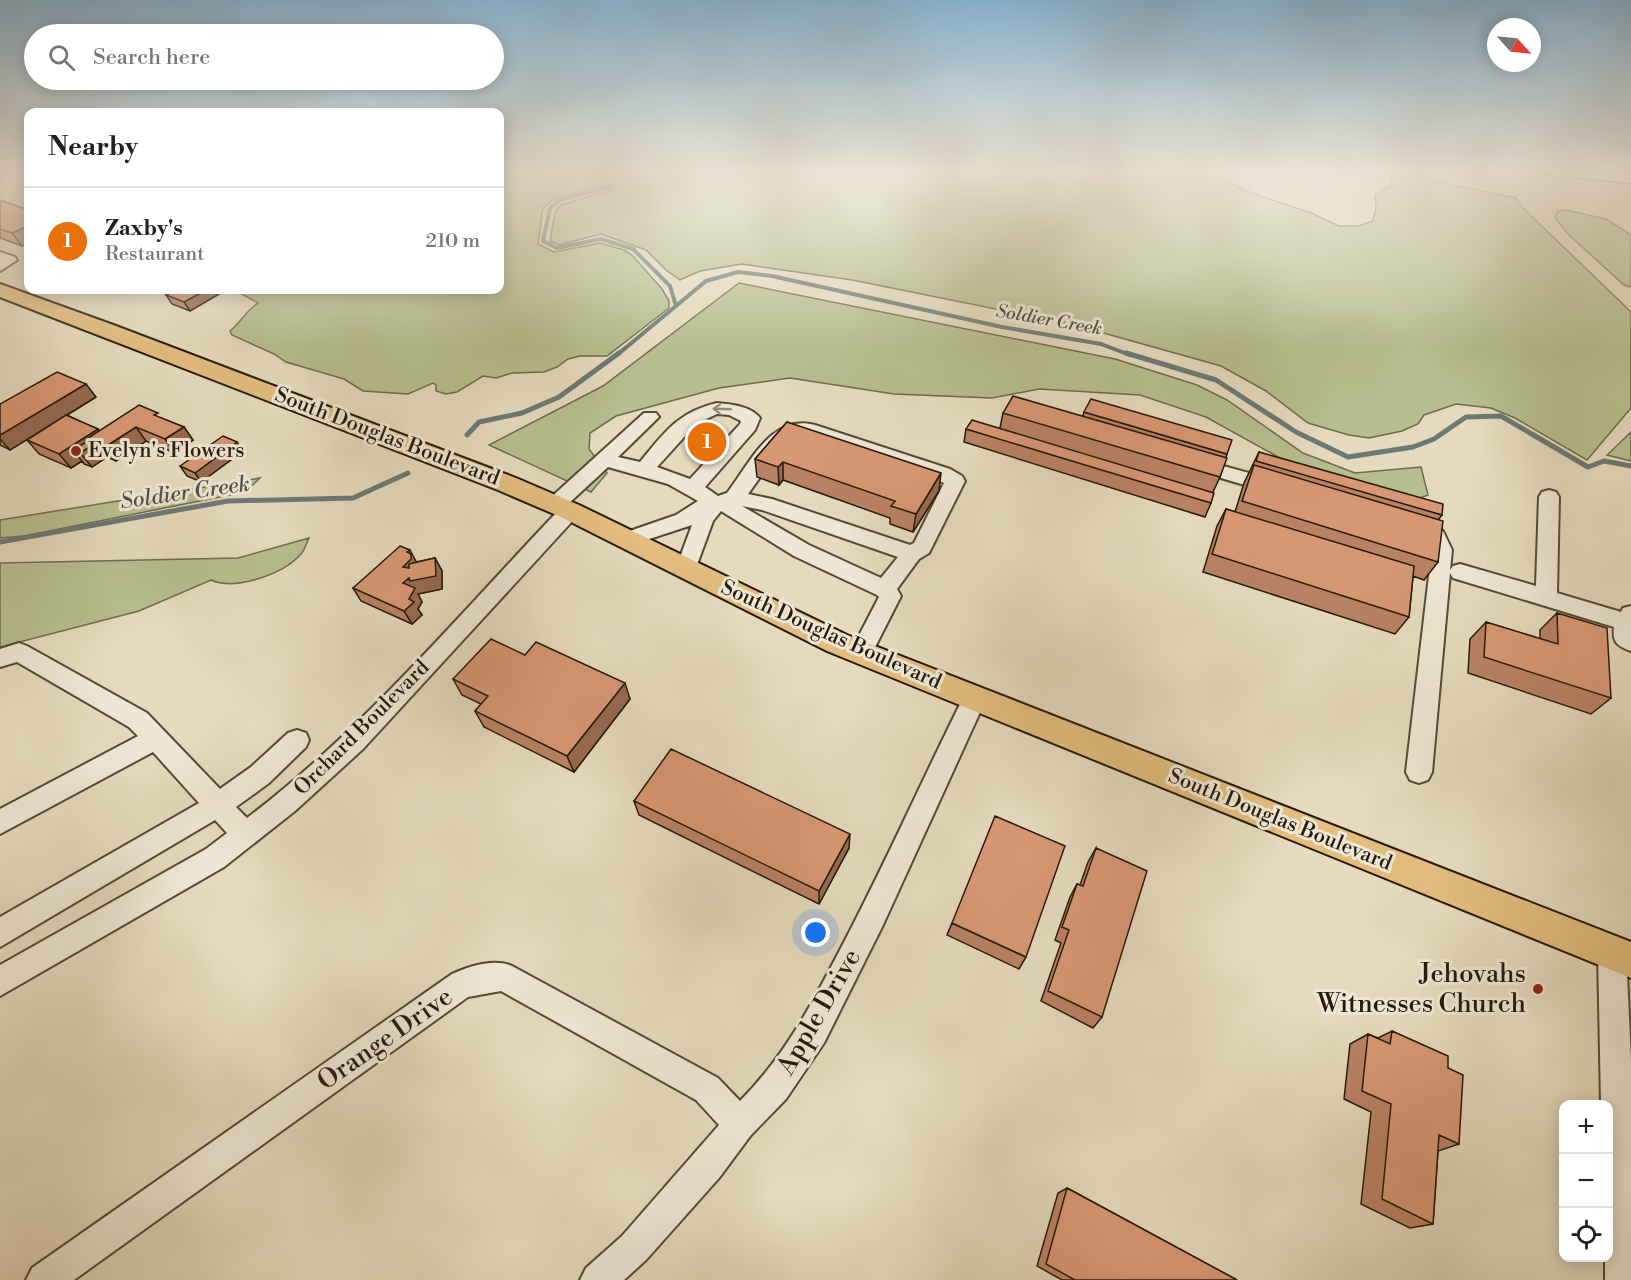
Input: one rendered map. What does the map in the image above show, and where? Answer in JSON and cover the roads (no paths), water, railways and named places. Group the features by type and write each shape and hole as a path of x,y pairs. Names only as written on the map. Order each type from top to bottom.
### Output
{"main road":[{"name":"South Douglas Boulevard","path":"0,290 120,334 563,508 687,568 786,620 861,653 1622,956"}],"street":[{"path":"0,256 10,260 0,266"},
{"path":"644,470 694,414 717,407 731,409 751,418 749,426 693,488"},
{"name":"Orchard Boulevard","path":"0,981 214,858 286,803 354,742 606,460 650,417"},
{"path":"687,568 716,507 780,436 795,428 825,434 943,474 955,481 922,548 912,554 885,589"},
{"path":"1180,459 1294,493"},
{"path":"606,460 644,470 693,488 711,500 716,507 747,521 803,552 885,589 890,596 861,653"},
{"path":"1546,597 1549,497"},
{"path":"628,540 684,521 716,507 765,504 912,554"},
{"path":"1397,523 1433,534 1441,543 1442,549 1419,772"},
{"path":"1460,572 1546,597 1630,626"},
{"path":"0,658 19,652 138,720 245,834"},
{"name":"Apple Drive","path":"598,1280 634,1248 707,1166 740,1124 775,1088 813,1032 873,915 974,699"},
{"path":"0,822 156,739"},
{"path":"0,933 218,806 260,775 297,740"},
{"path":"1622,956 1623,1280"},
{"name":"Orange Drive","path":"44,1280 462,984 501,976 534,992 707,1089 740,1124"}],"waterway":[{"path":"546,229 543,241 557,248 601,239 633,249 670,286 676,306"},
{"name":"Soldier Creek","path":"676,306 706,281 738,272 772,276 1002,327 1101,344 1130,355"},
{"name":"Soldier Creek","path":"617,355 676,306"},
{"name":"Soldier Creek","path":"467,435 479,422 522,413 559,397 619,353"},
{"name":"Soldier Creek","path":"1126,353 1216,380 1296,432 1348,457 1413,447 1434,439 1466,417 1501,416 1588,467 1604,461 1631,466"},
{"name":"Soldier Creek","path":"0,542 228,501 353,498 408,473"}],"place":[{"name":"Zaxby's","path":"707,442"},
{"name":"Evelyn's Flowers","path":"76,451"},
{"name":"Jehovahs Witnesses Church","path":"1538,989"}]}
